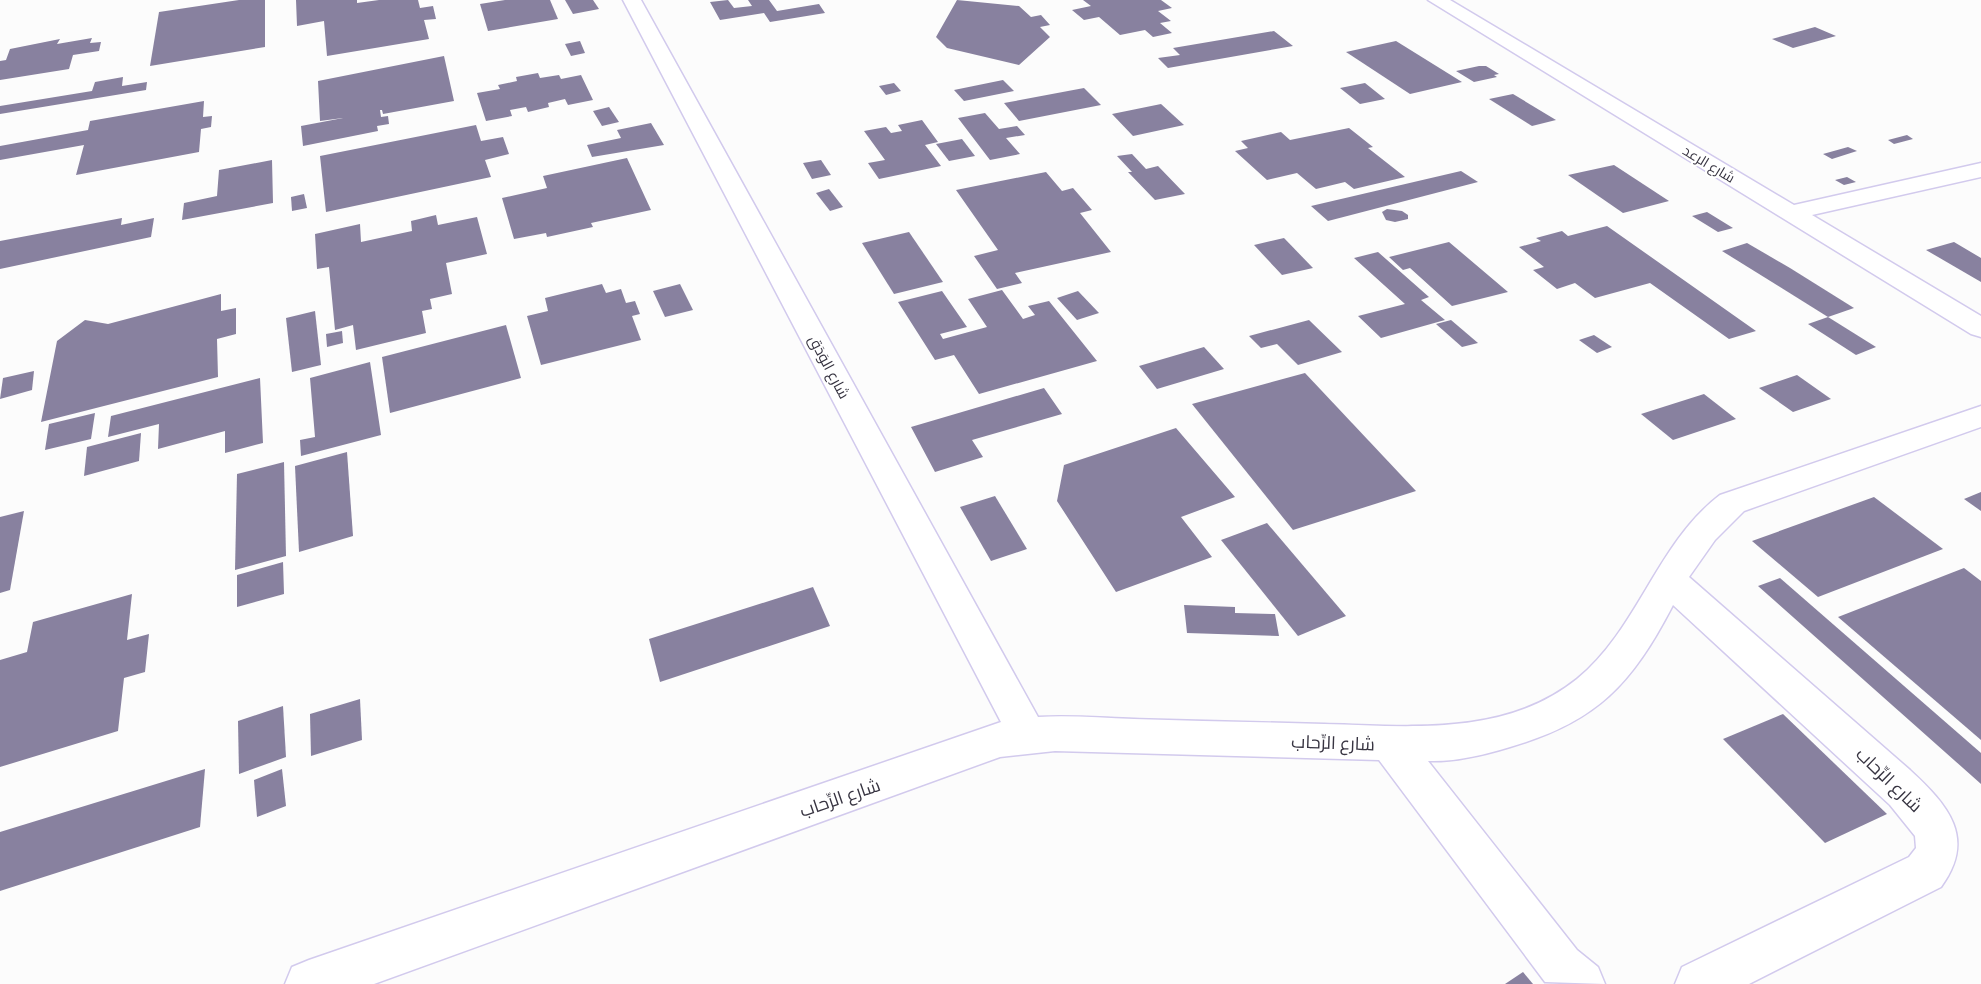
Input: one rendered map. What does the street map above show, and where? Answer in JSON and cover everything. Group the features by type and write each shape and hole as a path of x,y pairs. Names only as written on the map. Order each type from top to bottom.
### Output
{"street":[{"name":"شارع الوَدَق","path":"632,0 1027,734"},
{"name":"شارع الرعد","path":"1437,0 1981,328"},
{"path":"1790,213 1981,170"},
{"name":"شارع الرِّحاب","path":"309,984 999,740 1027,734 1058,732 1442,744 1489,737 1533,725 1570,706 1600,684 1628,650 1698,536 1713,517 1732,503 1981,416"},
{"name":"شارع الرِّحاب","path":"1670,581 1915,802 1930,820 1938,838 1938,852 1934,864 1925,872 1699,984"},
{"name":"شارع الرِّحاب","path":"1391,744 1561,966 1581,984"}],"building":[{"path":"239,0 265,0 265,47 150,66 159,12"},
{"path":"296,0 357,0 357,3 379,0 418,0 420,8 433,6 436,19 424,20 429,39 327,56 324,21 297,26"},
{"path":"505,0 550,0 558,19 488,31 480,4"},
{"path":"565,0 593,0 599,9 573,14"},
{"path":"728,0 734,8 752,6 748,0 769,0 777,11 819,4 825,13 770,22 764,13 720,20 710,2"},
{"path":"957,0 1019,6 1031,17 1041,15 1050,25 1040,27 1050,37 1019,65 947,48 936,37"},
{"path":"1083,0 1161,0 1172,8 1158,11 1171,21 1160,23 1172,33 1153,37 1145,30 1120,35 1099,17 1084,20 1072,10 1091,6"},
{"path":"1815,27 1836,36 1793,48 1772,39"},
{"path":"1274,31 1293,46 1168,68 1158,58 1180,55 1173,48"},
{"path":"92,38 90,43 101,42 99,51 73,55 69,69 0,80 0,61 6,60 10,49 60,39 57,44"},
{"path":"580,41 585,53 571,56 565,44"},
{"path":"1396,41 1462,82 1410,94 1346,52"},
{"path":"444,56 454,101 383,114 380,110 381,117 388,116 389,124 377,126 378,131 303,146 301,126 343,118 320,121 318,81"},
{"path":"1486,66 1499,74 1494,75 1497,77 1474,82 1456,71"},
{"path":"538,73 540,78 559,75 561,79 581,75 593,100 568,105 565,99 548,103 549,107 528,112 526,107 510,110 512,116 486,121 477,93 500,89 498,85 517,81 516,77"},
{"path":"123,77 122,86 147,82 146,90 0,114 0,106 92,91 95,82"},
{"path":"1003,80 1014,91 964,101 954,90"},
{"path":"894,83 901,91 886,95 879,86"},
{"path":"1365,83 1385,99 1360,104 1340,88"},
{"path":"1084,88 1101,105 1019,121 1004,103"},
{"path":"1513,94 1556,120 1532,126 1489,99"},
{"path":"204,101 203,117 212,116 211,127 201,129 199,152 76,175 84,145 0,160 0,146 88,130 90,121"},
{"path":"1161,104 1184,125 1133,136 1112,114"},
{"path":"609,107 619,122 602,126 593,111"},
{"path":"985,113 999,129 1017,126 1025,135 1006,138 1020,154 990,160 958,118"},
{"path":"922,120 938,142 925,145 941,166 879,179 868,163 885,160 864,131 886,127 891,133 902,131 898,125"},
{"path":"651,123 664,145 592,157 587,145 621,138 617,130"},
{"path":"476,125 481,141 503,137 509,154 485,160 491,177 326,212 320,156"},
{"path":"1349,128 1373,147 1368,148 1405,177 1354,189 1345,182 1316,189 1297,173 1267,180 1235,151 1248,148 1241,141 1281,132 1290,140"},
{"path":"1907,135 1913,139 1894,144 1888,140"},
{"path":"962,139 975,156 949,161 936,144"},
{"path":"1848,147 1857,151 1832,159 1823,154"},
{"path":"1132,154 1146,169 1158,166 1185,194 1155,200 1128,172 1132,172 1117,156"},
{"path":"627,158 651,210 591,223 593,227 547,237 546,233 514,239 502,198 547,188 543,176"},
{"path":"272,160 273,203 182,220 184,203 217,196 219,170"},
{"path":"821,160 831,175 812,179 803,163"},
{"path":"1614,165 1669,201 1623,213 1568,175"},
{"path":"1461,171 1478,182 1328,221 1311,206"},
{"path":"1046,172 1062,191 1073,188 1092,210 1080,213 1111,252 1015,273 1022,283 997,289 974,256 998,250 956,190"},
{"path":"1847,177 1856,182 1844,185 1835,180"},
{"path":"829,189 843,207 830,211 816,193"},
{"path":"304,194 307,208 292,211 291,197"},
{"path":"1387,209 1402,211 1408,215 1408,219 1395,222 1386,220 1382,212"},
{"path":"1707,212 1733,228 1718,232 1692,216"},
{"path":"436,215 438,225 477,217 487,254 446,263 452,294 430,299 432,309 422,311 426,333 356,350 353,325 335,330 329,267 317,269 315,234 360,224 361,242 412,231 411,221"},
{"path":"122,218 121,225 154,218 151,237 0,269 0,241"},
{"path":"1607,226 1756,331 1729,339 1650,283 1595,298 1575,283 1557,289 1533,270 1544,267 1519,247 1541,241 1536,238 1562,231 1568,236"},
{"path":"909,232 943,282 894,294 862,243"},
{"path":"1284,238 1313,268 1282,275 1254,245"},
{"path":"1449,242 1508,292 1452,306 1410,268 1403,270 1389,257"},
{"path":"1954,242 1981,258 1981,282 1926,250"},
{"path":"1747,243 1854,308 1828,317 1722,251"},
{"path":"1378,252 1429,297 1421,300 1445,320 1381,338 1358,316 1405,304 1354,258"},
{"path":"602,284 606,293 621,289 626,303 635,301 640,314 632,316 641,340 541,365 527,316 548,311 545,298"},
{"path":"680,284 693,310 665,317 653,291"},
{"path":"1002,290 1023,319 1035,315 1028,306 1049,301 1097,361 979,394 954,355 935,360 898,302 942,291 967,327 940,334 943,339 987,327 968,299"},
{"path":"1078,291 1099,313 1077,320 1057,298"},
{"path":"221,294 221,311 236,308 236,334 217,339 218,377 41,422 57,341 85,320 108,324"},
{"path":"315,311 321,365 292,372 286,318"},
{"path":"1828,317 1876,347 1856,355 1808,324"},
{"path":"1309,320 1342,352 1298,365 1277,344 1261,348 1249,336"},
{"path":"1451,320 1478,343 1462,347 1436,324"},
{"path":"506,325 521,378 390,413 382,357"},
{"path":"342,331 343,343 327,347 326,334"},
{"path":"1594,335 1612,347 1597,353 1579,340"},
{"path":"1204,347 1224,369 1157,389 1139,366"},
{"path":"370,362 381,435 301,456 300,440 315,437 310,378"},
{"path":"34,371 32,390 0,399 3,378"},
{"path":"1305,373 1416,491 1293,530 1192,404"},
{"path":"1797,375 1831,399 1793,412 1759,388"},
{"path":"260,378 263,443 225,453 225,431 158,449 159,424 108,437 111,416"},
{"path":"1044,388 1062,414 972,440 983,457 935,472 911,427"},
{"path":"1704,394 1736,419 1673,440 1641,414"},
{"path":"95,413 91,439 45,450 49,424"},
{"path":"1176,428 1235,497 1181,517 1212,557 1116,592 1057,501 1064,465"},
{"path":"141,433 139,461 84,476 87,447"},
{"path":"347,452 353,536 299,552 295,466"},
{"path":"284,462 286,556 235,570 237,474"},
{"path":"1981,492 1981,511 1964,499"},
{"path":"995,496 1027,549 991,561 960,507"},
{"path":"1874,497 1943,549 1818,597 1752,541"},
{"path":"24,511 10,590 0,593 0,517"},
{"path":"1267,523 1346,616 1298,636 1221,540"},
{"path":"283,562 284,594 237,607 237,575"},
{"path":"1964,568 1981,581 1981,740 1838,617"},
{"path":"1780,578 1981,753 1981,784 1758,586"},
{"path":"813,587 830,626 660,682 649,639"},
{"path":"132,594 127,640 149,634 145,672 124,678 118,731 0,767 0,660 27,652 33,622"},
{"path":"1184,605 1235,607 1235,613 1275,614 1279,636 1187,633"},
{"path":"360,699 362,740 311,756 310,714"},
{"path":"283,706 286,757 239,774 238,721"},
{"path":"1783,714 1887,814 1825,843 1723,739"},
{"path":"205,769 200,827 0,891 0,832"},
{"path":"282,769 286,806 257,817 254,780"},
{"path":"1523,972 1533,984 1505,984"}]}
